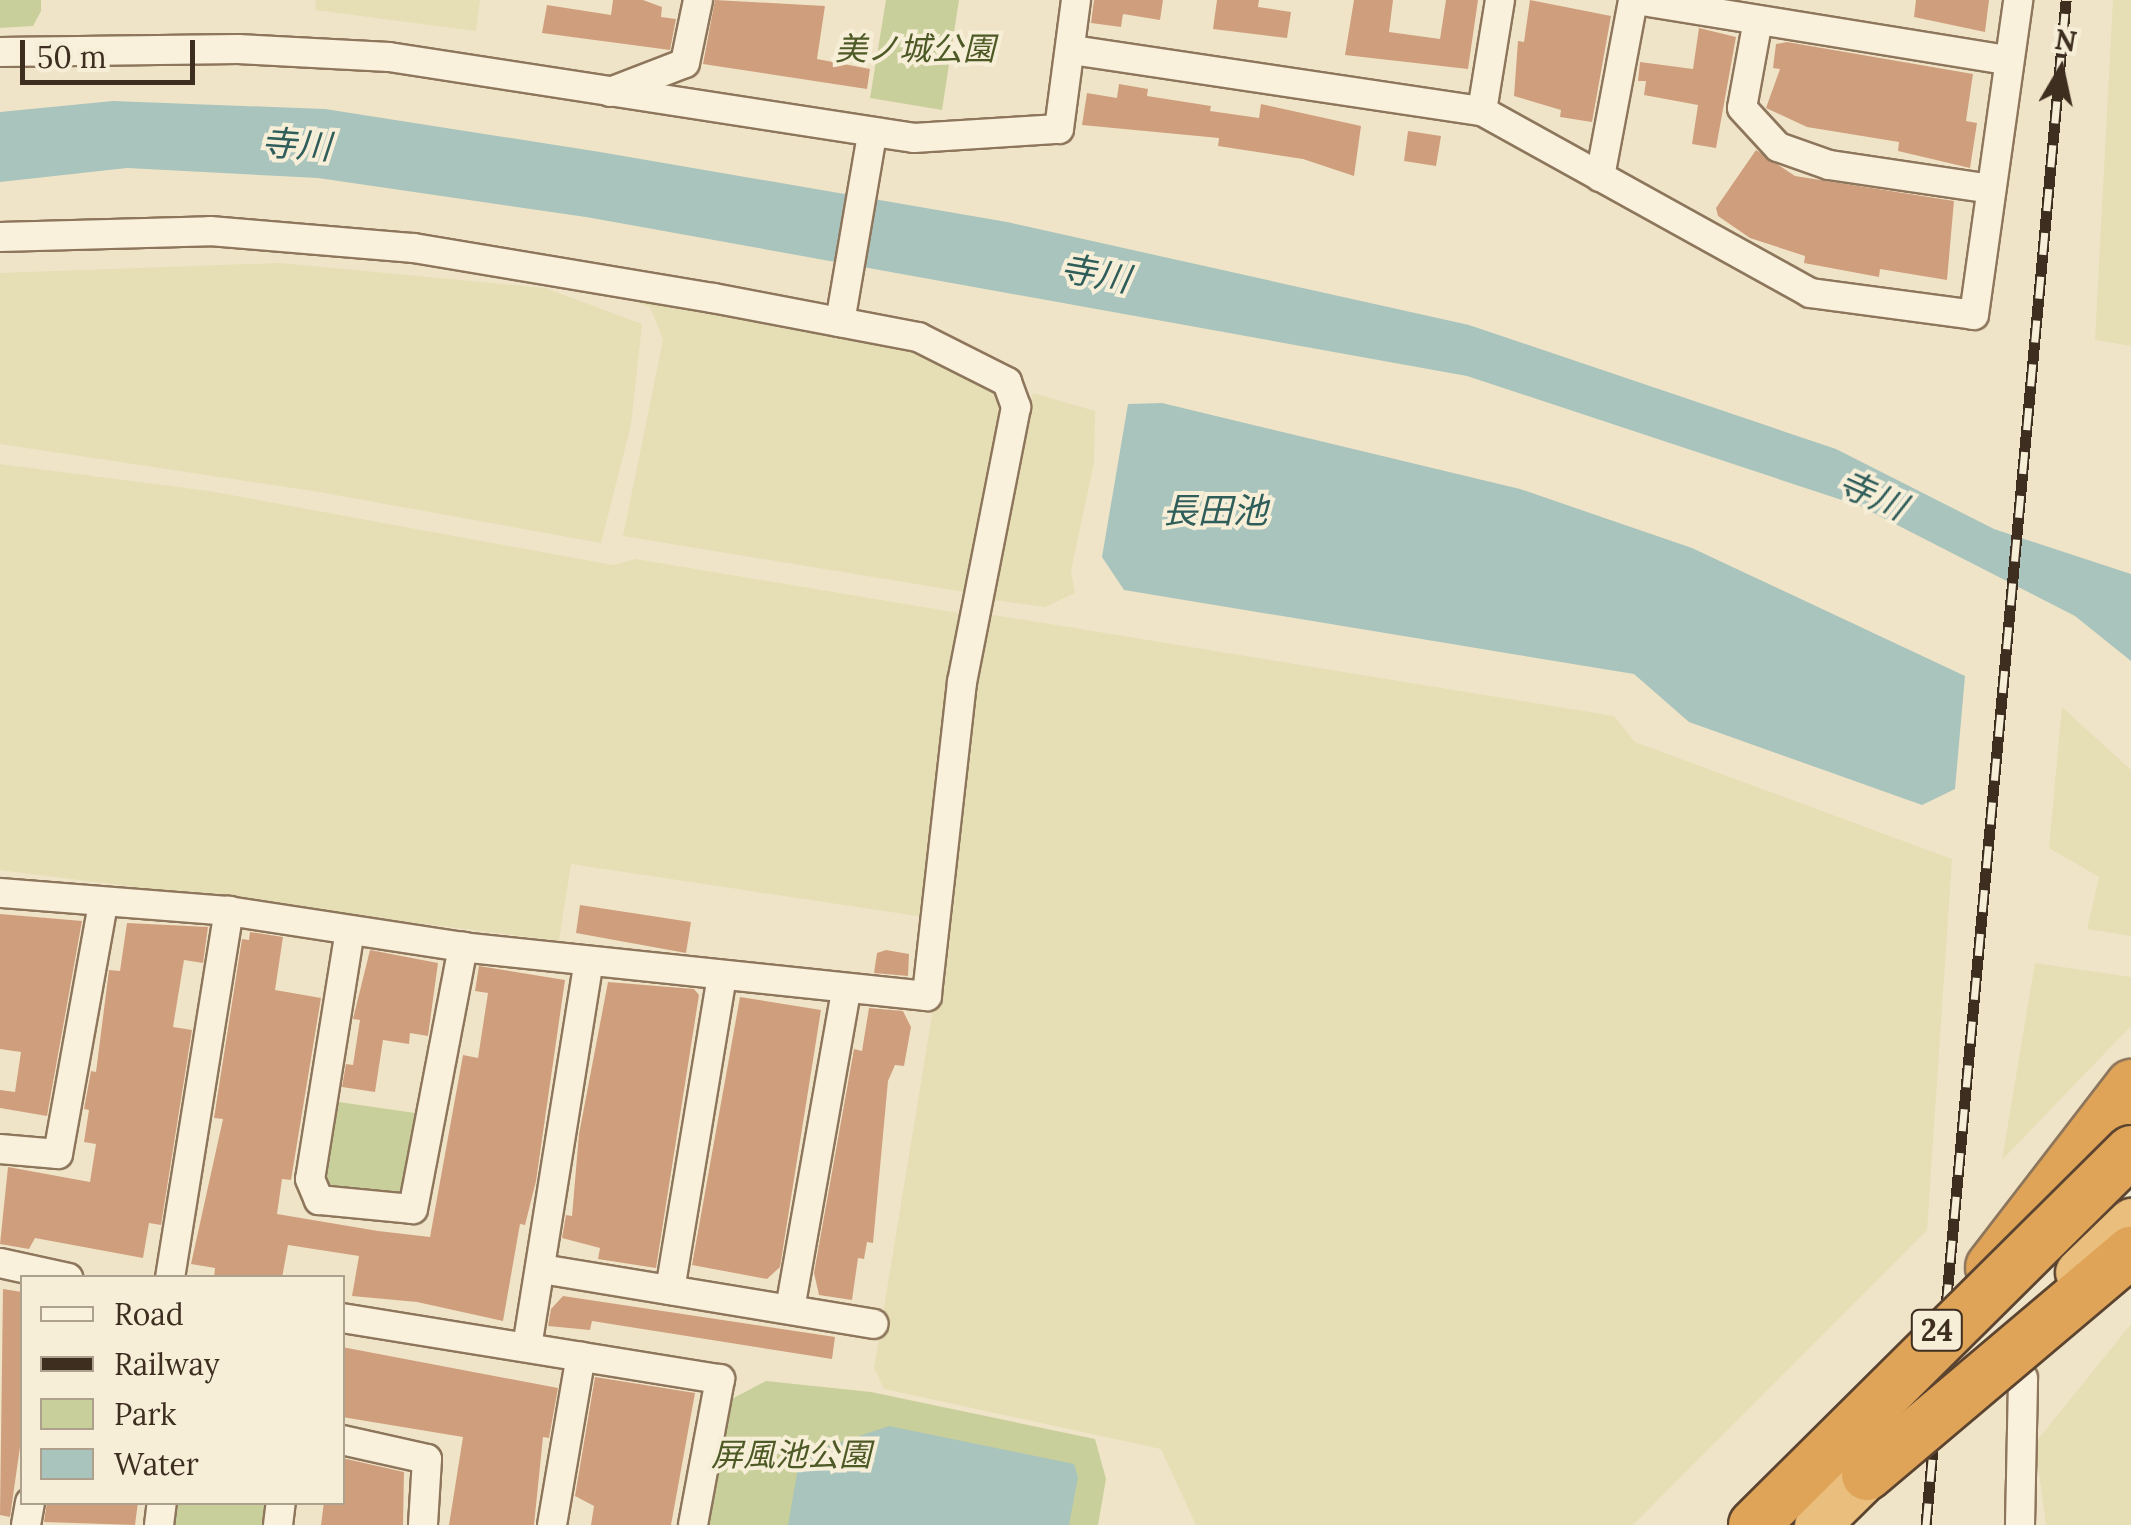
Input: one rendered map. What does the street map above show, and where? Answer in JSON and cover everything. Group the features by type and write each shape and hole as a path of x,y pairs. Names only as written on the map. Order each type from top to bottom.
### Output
{"highway":[{"path":"1967,1299 2131,1085"},
{"name":"24","path":"1745,1525 2131,1136"},
{"path":"1754,1525 2131,1150"},
{"path":"1803,1525 2131,1199"},
{"name":"24","path":"1816,1525 2131,1221"},
{"path":"1867,1475 2131,1252"}],"street":[{"path":"610,92 685,63 698,0"},
{"path":"0,52 150,48 370,56 610,92 871,141 1059,129 1076,0"},
{"path":"1482,111 1500,0"},
{"path":"1600,177 1634,0 2007,60"},
{"path":"1072,50 1482,111 1810,293 1974,315 2018,0"},
{"path":"1758,20 1742,108 1778,147 1830,166 1991,188"},
{"path":"842,314 871,141"},
{"path":"0,236 210,231 414,248 842,314 918,337 1007,382 1016,407 962,682 927,996 846,992 463,948 229,911 103,905 0,894"},
{"path":"0,1150 58,1154 103,905"},
{"path":"170,1275 229,911"},
{"path":"350,930 310,1179 319,1200 412,1209 420,1195 463,948"},
{"path":"527,1348 589,962"},
{"path":"670,1290 722,976"},
{"path":"790,1309 846,992"},
{"path":"0,1263 63,1275"},
{"path":"542,1269 873,1324"},
{"path":"345,1318 720,1379 693,1525"},
{"path":"552,1525 581,1356"},
{"path":"2020,1525 2023,1378"},
{"path":"345,1441 427,1459 423,1525"}],"shaded area":[{"path":"316,0 480,0 476,31 315,10"},
{"path":"2113,0 2131,0 2131,346 2095,340"},
{"path":"280,263 545,288 642,324 631,425 601,543 319,492 0,444 0,273"},
{"path":"595,287 890,343 1001,394 1007,416 970,593 623,536 663,340 650,307"},
{"path":"1033,393 1095,411 1094,463 1071,571 1075,593 1045,607 993,600"},
{"path":"0,464 209,491 613,565 636,559 965,614 924,917 571,864 559,941 0,870"},
{"path":"994,615 1614,716 1635,742 1952,859 1927,1230 1633,1525 1196,1525 1161,1449 884,1389 874,1368 935,997 983,622"},
{"path":"2062,707 2131,770 2131,936 2087,929 2099,877 2049,848"},
{"path":"2035,963 2131,977 2131,1026 2002,1160"},
{"path":"2131,1324 2131,1525 2046,1525 2035,1443"}],"green space":[{"path":"0,0 41,0 41,11 33,26 0,28"},
{"name":"美ノ城公園","path":"886,0 959,0 942,110 870,98"},
{"path":"332,1101 422,1114 409,1192 396,1203 323,1192"},
{"name":"屏風池公園","path":"766,1381 871,1392 1095,1439 1106,1479 1098,1525 704,1525 726,1402"},
{"path":"172,1505 275,1505 272,1525 169,1525"}],"water":[{"name":"寺川","path":"113,101 325,109 600,152 1007,222 1469,325 1836,449 1994,529 2131,574 2131,661 2075,616 1860,506 1467,376 586,217 318,178 127,168 0,182 0,112"},
{"name":"長田池","path":"1162,403 1520,489 1692,548 1965,676 1955,789 1922,805 1689,722 1634,674 1124,590 1102,557 1128,404"},
{"path":"889,1426 1074,1464 1078,1477 1069,1525 788,1525 800,1456"}],"building":[{"path":"613,0 643,0 662,7 661,17 676,19 670,50 542,33 547,5 611,15"},
{"path":"715,0 825,6 817,59 870,69 867,89 703,64"},
{"path":"1094,0 1163,0 1160,20 1123,14 1121,27 1091,23"},
{"path":"1217,0 1259,0 1258,7 1291,12 1287,38 1213,29"},
{"path":"1354,0 1393,0 1389,32 1440,39 1446,0 1478,0 1468,69 1345,55"},
{"path":"1530,0 1611,16 1592,122 1560,117 1561,110 1514,96 1518,41 1524,42"},
{"path":"1916,0 1989,0 1985,32 1914,17"},
{"path":"1699,28 1736,37 1716,148 1692,144 1698,105 1644,95 1646,81 1638,81 1640,62 1693,69"},
{"path":"1787,42 1973,74 1966,121 1977,123 1970,168 1898,151 1899,142 1807,127 1766,108 1780,69 1773,68 1776,44"},
{"path":"1119,84 1148,89 1147,96 1211,106 1210,111 1259,118 1261,104 1361,126 1354,176 1303,159 1218,146 1219,138 1082,125 1087,93 1117,98"},
{"path":"1408,131 1441,136 1436,166 1404,161"},
{"path":"1756,150 1795,176 1954,201 1947,280 1880,269 1879,277 1804,263 1805,256 1750,238 1718,216 1716,208"},
{"path":"580,905 691,922 686,953 576,933"},
{"path":"0,914 82,921 47,1116 0,1108 0,1090 15,1092 21,1052 0,1049"},
{"path":"127,923 208,927 203,963 184,960 173,1027 192,1030 161,1225 149,1223 143,1258 35,1238 29,1249 0,1244 8,1167 90,1182 96,1144 84,1142 89,1110 84,1109 91,1071 96,1072 109,970 120,971"},
{"path":"250,932 283,937 275,990 321,998 291,1180 282,1179 277,1214 378,1231 430,1237 463,1055 478,1058 488,993 475,991 479,966 565,980 536,1181 525,1225 520,1224 503,1321 417,1302 352,1296 359,1256 288,1245 283,1275 214,1275 215,1268 191,1264 223,1119 214,1118 242,939 249,940"},
{"path":"370,950 438,963 428,1036 410,1033 409,1044 383,1040 375,1092 342,1087 346,1064 353,1065 360,1020 353,1019"},
{"path":"886,950 909,954 908,976 874,973 877,953"},
{"path":"608,982 694,989 699,995 656,1268 598,1259 600,1248 562,1238 566,1215 572,1216 579,1134"},
{"path":"740,997 821,1010 780,1267 767,1279 692,1265"},
{"path":"869,1008 903,1011 911,1027 904,1066 895,1065 888,1081 873,1243 867,1242 864,1259 858,1258 852,1300 819,1295 814,1273 854,1049 862,1051"},
{"path":"3,1289 20,1292 20,1447 10,1517 0,1515"},
{"path":"563,1296 835,1337 832,1359 592,1321 590,1330 548,1326 551,1309"},
{"path":"345,1348 558,1388 549,1438 543,1437 534,1525 449,1525 463,1437 345,1417"},
{"path":"595,1377 695,1393 671,1525 591,1525 594,1506 575,1496"},
{"path":"345,1459 404,1472 403,1525 321,1525 324,1505 345,1505"},
{"path":"47,1505 138,1505 135,1525 44,1522"}],"railway":[{"path":"1926,1525 2066,0"}]}
